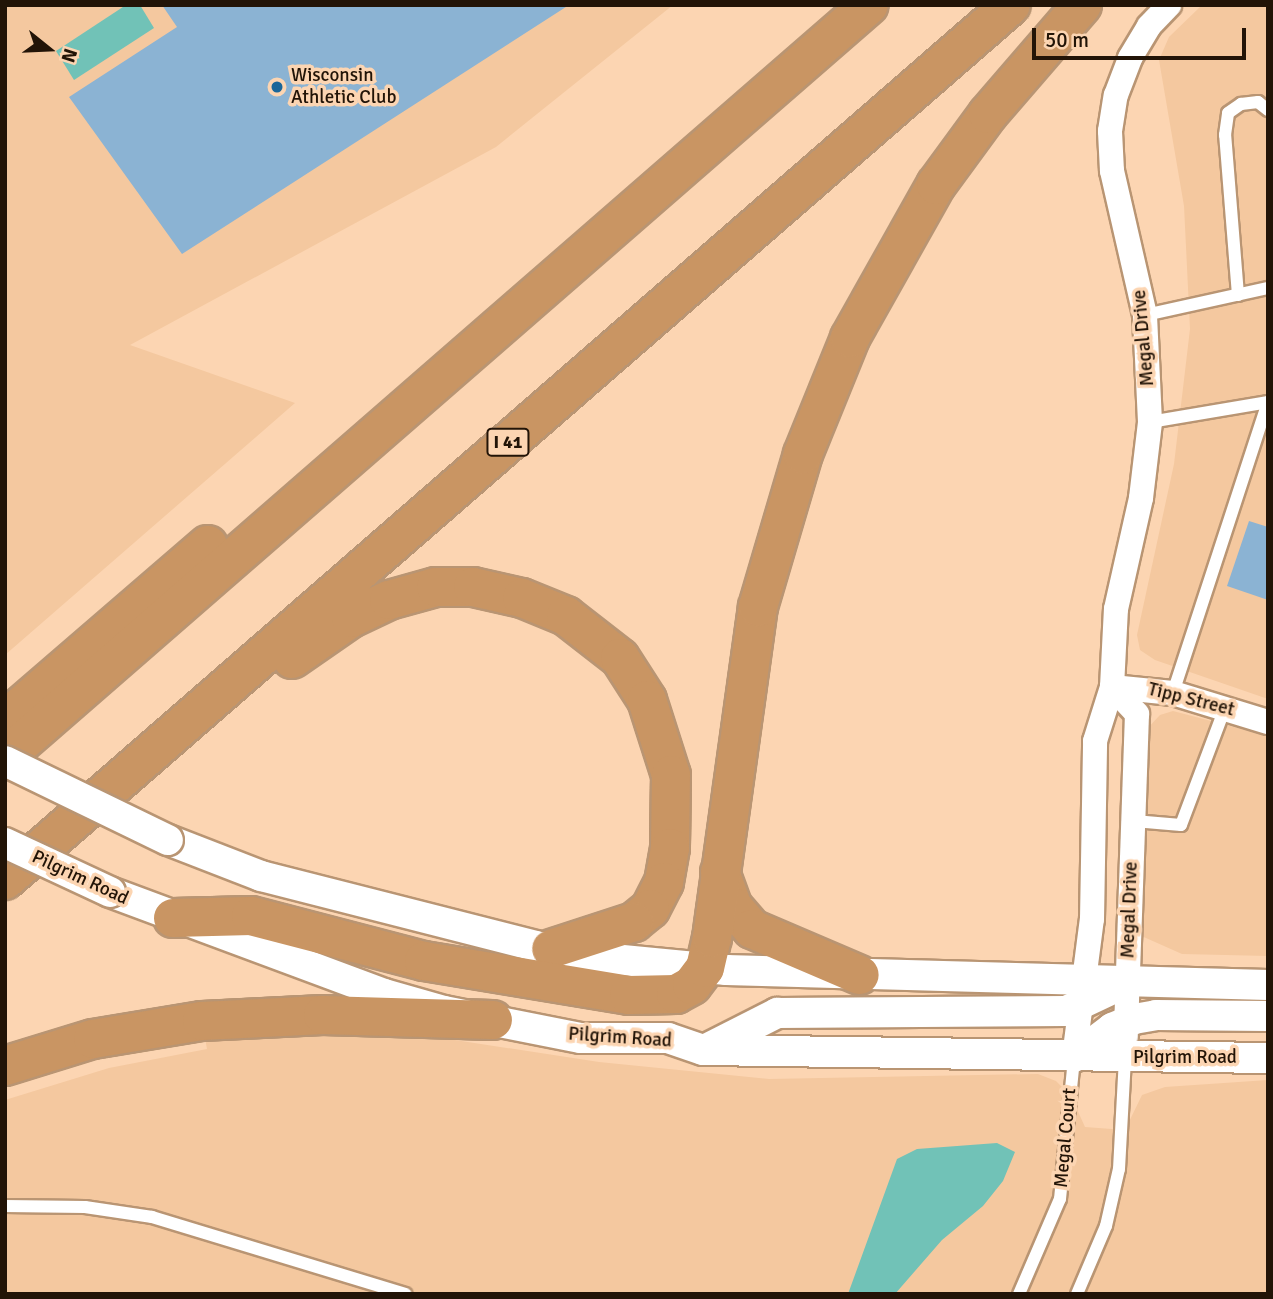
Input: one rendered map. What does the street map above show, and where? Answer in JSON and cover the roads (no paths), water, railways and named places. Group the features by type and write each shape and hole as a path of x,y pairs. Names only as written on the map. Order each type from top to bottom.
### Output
{"highway":[{"path":"5,759 869,5"},
{"name":"I 41","path":"5,880 1011,5"},
{"path":"173,918 251,916 424,961 629,995 659,996 684,991 705,968 746,677 771,552 803,454 850,338 936,185 988,114 1082,5"},
{"path":"5,720 490,302 736,121"},
{"path":"5,908 291,660 341,625 401,597 436,587 473,587 522,598 566,617 620,658 647,700 671,775 668,865 650,909 623,927 551,949"},
{"path":"720,872 733,907 752,929 860,975"},
{"path":"5,1066 93,1039 202,1021 312,1015 493,1020"}],"street":[{"name":"Megal Drive","path":"1074,1057 1092,919 1095,741 1112,687 1118,596 1141,498 1150,422 1145,315 1112,171 1110,131 1116,95 1130,58 1169,5"},
{"name":"Megal Drive","path":"1112,687 1137,714 1125,1058"},
{"name":"Tipp Street","path":"1112,687 1173,693 1268,722"},
{"path":"5,759 168,840 261,876 551,949 705,968 860,975 1081,994"},
{"name":"Pilgrim Road","path":"5,843 173,918 396,998 580,1038 668,1038 703,1051 1268,1058"},
{"path":"703,1051 777,1013 1015,1013 1127,981 1268,985"},
{"path":"1074,1057 1126,1022 1156,1014 1268,1016"}],"lane":[{"path":"1238,295 1225,135 1228,113 1241,104 1258,102 1268,110"},
{"path":"1145,315 1268,288"},
{"path":"1150,422 1268,402 1173,693"},
{"path":"1134,821 1181,825 1225,708"},
{"name":"Megal Court","path":"1019,1294 1060,1199 1074,1057"},
{"path":"1077,1294 1105,1226 1119,1169 1125,1058"},
{"path":"5,1206 85,1206 152,1217 406,1294"}],"water":[{"path":"126,5 140,5 154,28 74,80 56,51"},
{"path":"997,1143 1015,1152 1003,1181 983,1206 942,1240 895,1294 848,1294 897,1159 917,1149"}],"place":[{"name":"Wisconsin Athletic Club","path":"277,87"}]}
